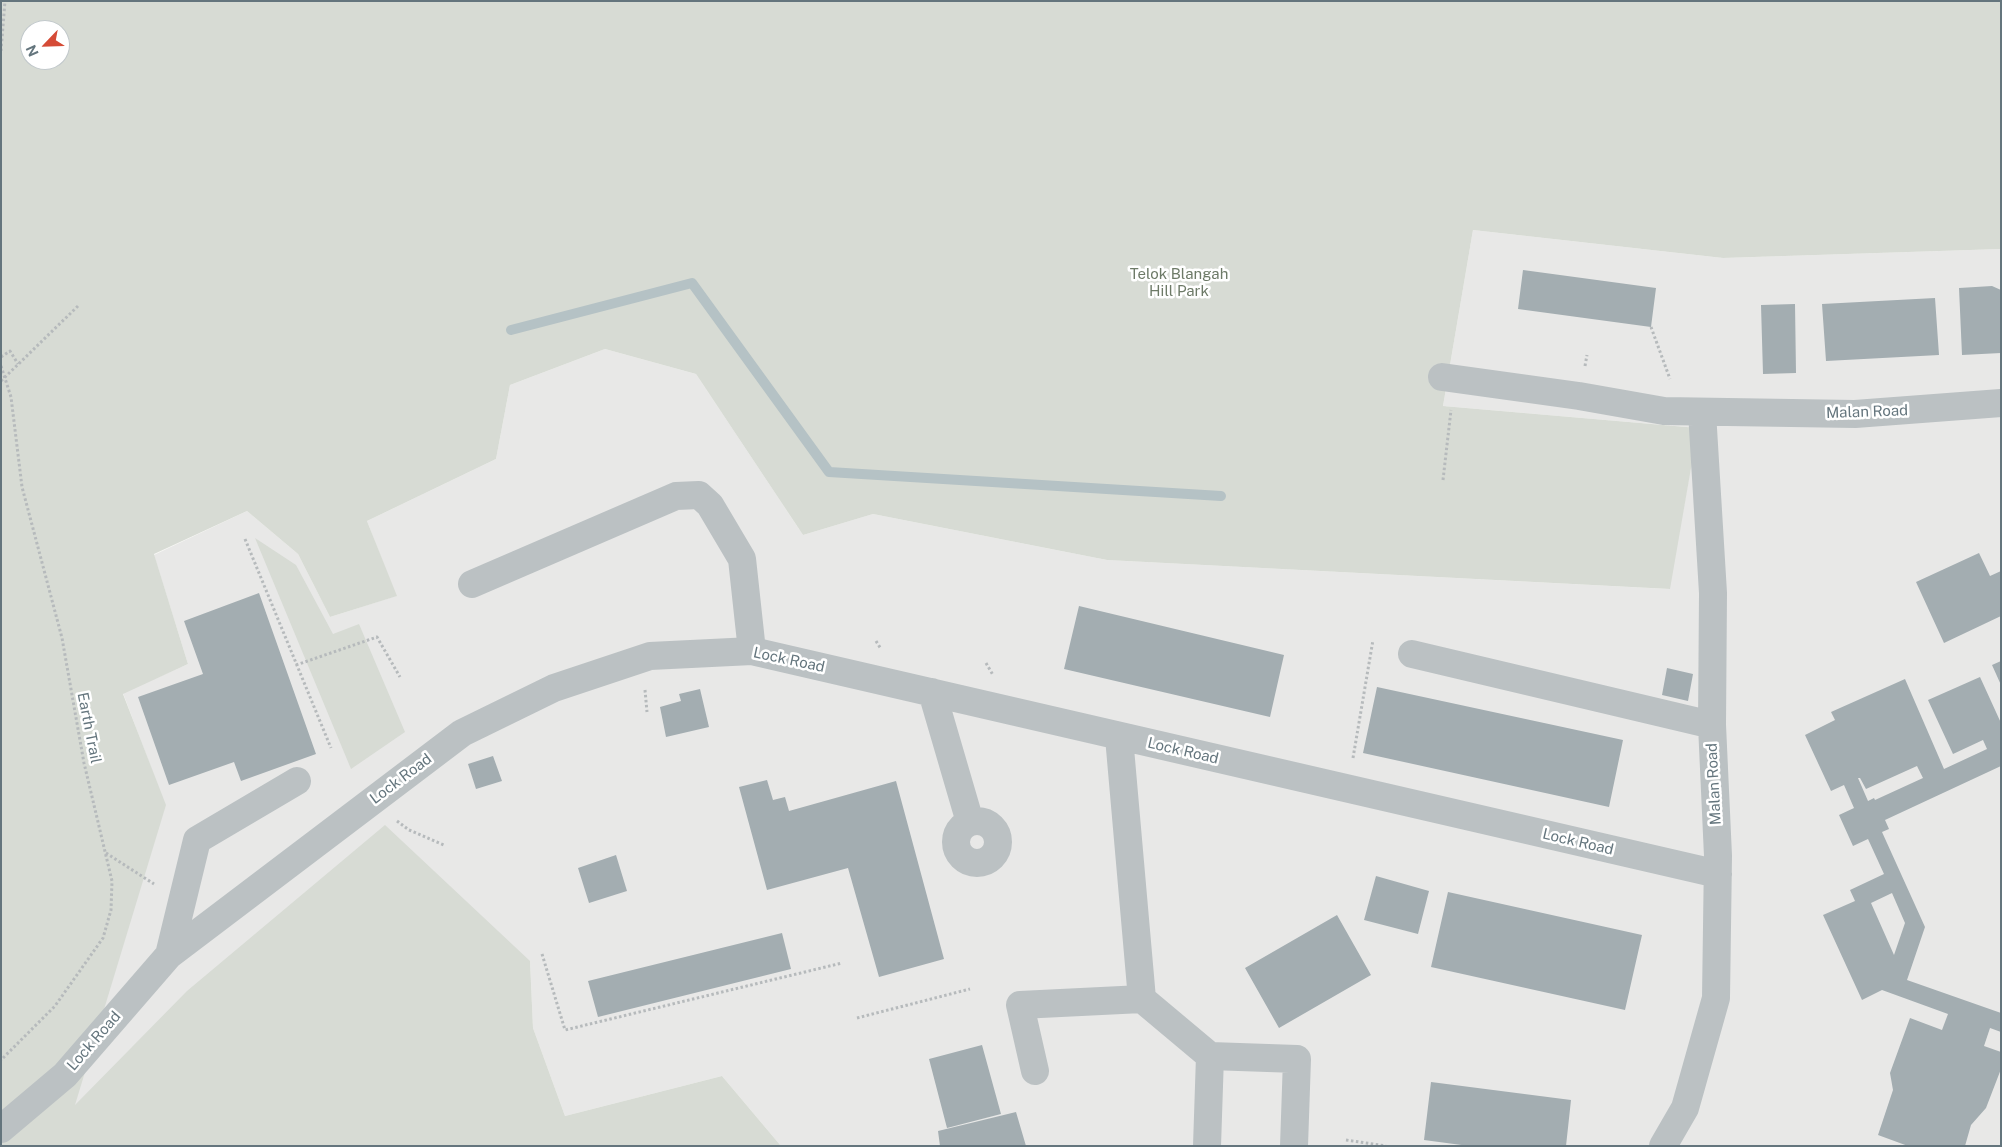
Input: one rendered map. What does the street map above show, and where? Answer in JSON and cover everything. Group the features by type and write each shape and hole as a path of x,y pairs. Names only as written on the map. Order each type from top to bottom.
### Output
{"street":[{"name":"Malan Road","path":"1448,378 1579,396 1664,411 1855,414 2001,403"},
{"name":"Malan Road","path":"1663,1146 1685,1108 1716,998 1718,874 1712,725 1713,593 1702,412"},
{"path":"472,584 676,496 699,495 710,505 742,559 752,651"},
{"name":"Lock Road","path":"1,1129 66,1075 169,955 462,733 554,688 650,656 752,651 1718,874"},
{"path":"1412,654 1712,725"},
{"path":"932,692 970,822"},
{"path":"1119,737 1142,999"},
{"path":"169,955 197,840 297,781"},
{"path":"1035,1071 1020,1005 1142,999 1210,1056 1297,1059 1294,1146"},
{"path":"1207,1146 1210,1056"}],"path":[{"path":"1,51 5,1"},
{"path":"1,381 78,306"},
{"path":"1651,327 1670,379"},
{"path":"1,357 10,352 18,364"},
{"name":"Earth Trail","path":"1,366 11,397 22,488 62,638 84,763 112,881 111,910 103,938 56,1006 1,1060"},
{"path":"1443,480 1448,378"},
{"path":"245,539 331,748"},
{"path":"296,664 378,637 400,677"},
{"path":"1348,789 1373,640"},
{"path":"986,663 994,676"},
{"path":"395,819 409,830 444,845"},
{"path":"542,954 565,1030 842,963"},
{"path":"857,1018 970,989"},
{"path":"1346,1140 1386,1146"}],"shaded area":[{"path":"1473,230 1723,258 2001,249 2001,1146 781,1146 722,1076 565,1116 533,1028 530,961 74,1106 165,805 123,693 188,664 154,555 247,511 298,554 330,617 396,596 367,521 496,459 510,385 605,349 696,374 803,535 873,514 1107,560 1669,589 1698,428 1443,406"}],"green space":[{"name":"Telok Blangah Hill Park","path":"1,1 2001,1 2001,249 1723,258 1473,230 1443,406 1698,428 1670,589 1107,560 873,514 803,535 696,374 605,349 510,385 496,459 367,521 397,596 330,617 298,554 247,511 154,554 188,664 123,694 166,805 75,1105 187,991 385,825 530,961 533,1028 565,1116 722,1076 781,1146 1,1146"},
{"path":"255,538 296,565 333,634 359,624 405,732 351,769"}],"building":[{"path":"1523,270 1656,288 1651,327 1518,309"},
{"path":"1992,286 2001,290 2001,353 1962,355 1959,288"},
{"path":"1935,298 1939,355 1826,361 1822,304"},
{"path":"1795,304 1796,373 1763,374 1761,305"},
{"path":"1979,553 1990,576 2001,571 2001,616 1944,643 1916,582"},
{"path":"259,593 316,754 241,781 234,762 169,785 138,697 203,674 184,621"},
{"path":"1079,606 1284,655 1270,717 1064,669"},
{"path":"2001,661 2001,685 1992,665"},
{"path":"1667,668 1693,674 1688,701 1662,695"},
{"path":"1980,677 2001,723 2001,766 1885,820 1889,829 1882,832 1925,927 1907,980 2001,1013 2001,1032 1990,1028 1984,1046 2001,1052 2001,1069 1986,1108 1971,1125 1965,1146 1908,1146 1878,1135 1893,1090 1890,1073 1910,1018 1942,1030 1948,1014 1882,990 1862,1000 1823,915 1855,901 1850,890 1884,874 1868,839 1853,846 1839,815 1854,808 1844,785 1831,791 1805,735 1835,720 1831,712 1905,679 1944,769 1987,749 1983,740 1953,754 1928,700","holes":["1917,766 1923,778 1875,800 1874,798 1868,801 1858,778 1860,778 1866,789","1892,893 1905,923 1894,955 1871,903"]},
{"path":"1377,687 1623,740 1609,807 1363,753"},
{"path":"700,689 709,727 666,737 660,707 681,701 679,694"},
{"path":"493,756 502,781 476,789 468,764"},
{"path":"767,780 773,800 785,797 789,811 896,781 944,959 879,977 848,868 767,890 739,787"},
{"path":"616,855 627,891 589,903 578,868"},
{"path":"1376,876 1429,891 1418,934 1364,920"},
{"path":"1448,892 1642,935 1625,1010 1431,967"},
{"path":"1337,915 1371,975 1279,1028 1245,968"},
{"path":"782,933 791,969 598,1017 588,981"},
{"path":"982,1045 1001,1114 947,1128 929,1059"},
{"path":"1431,1082 1571,1100 1566,1146 1469,1146 1424,1140"},
{"path":"1016,1112 1026,1146 940,1146 938,1131"}],"waterway":[{"path":"511,330 692,283 829,472 1221,496"}]}
